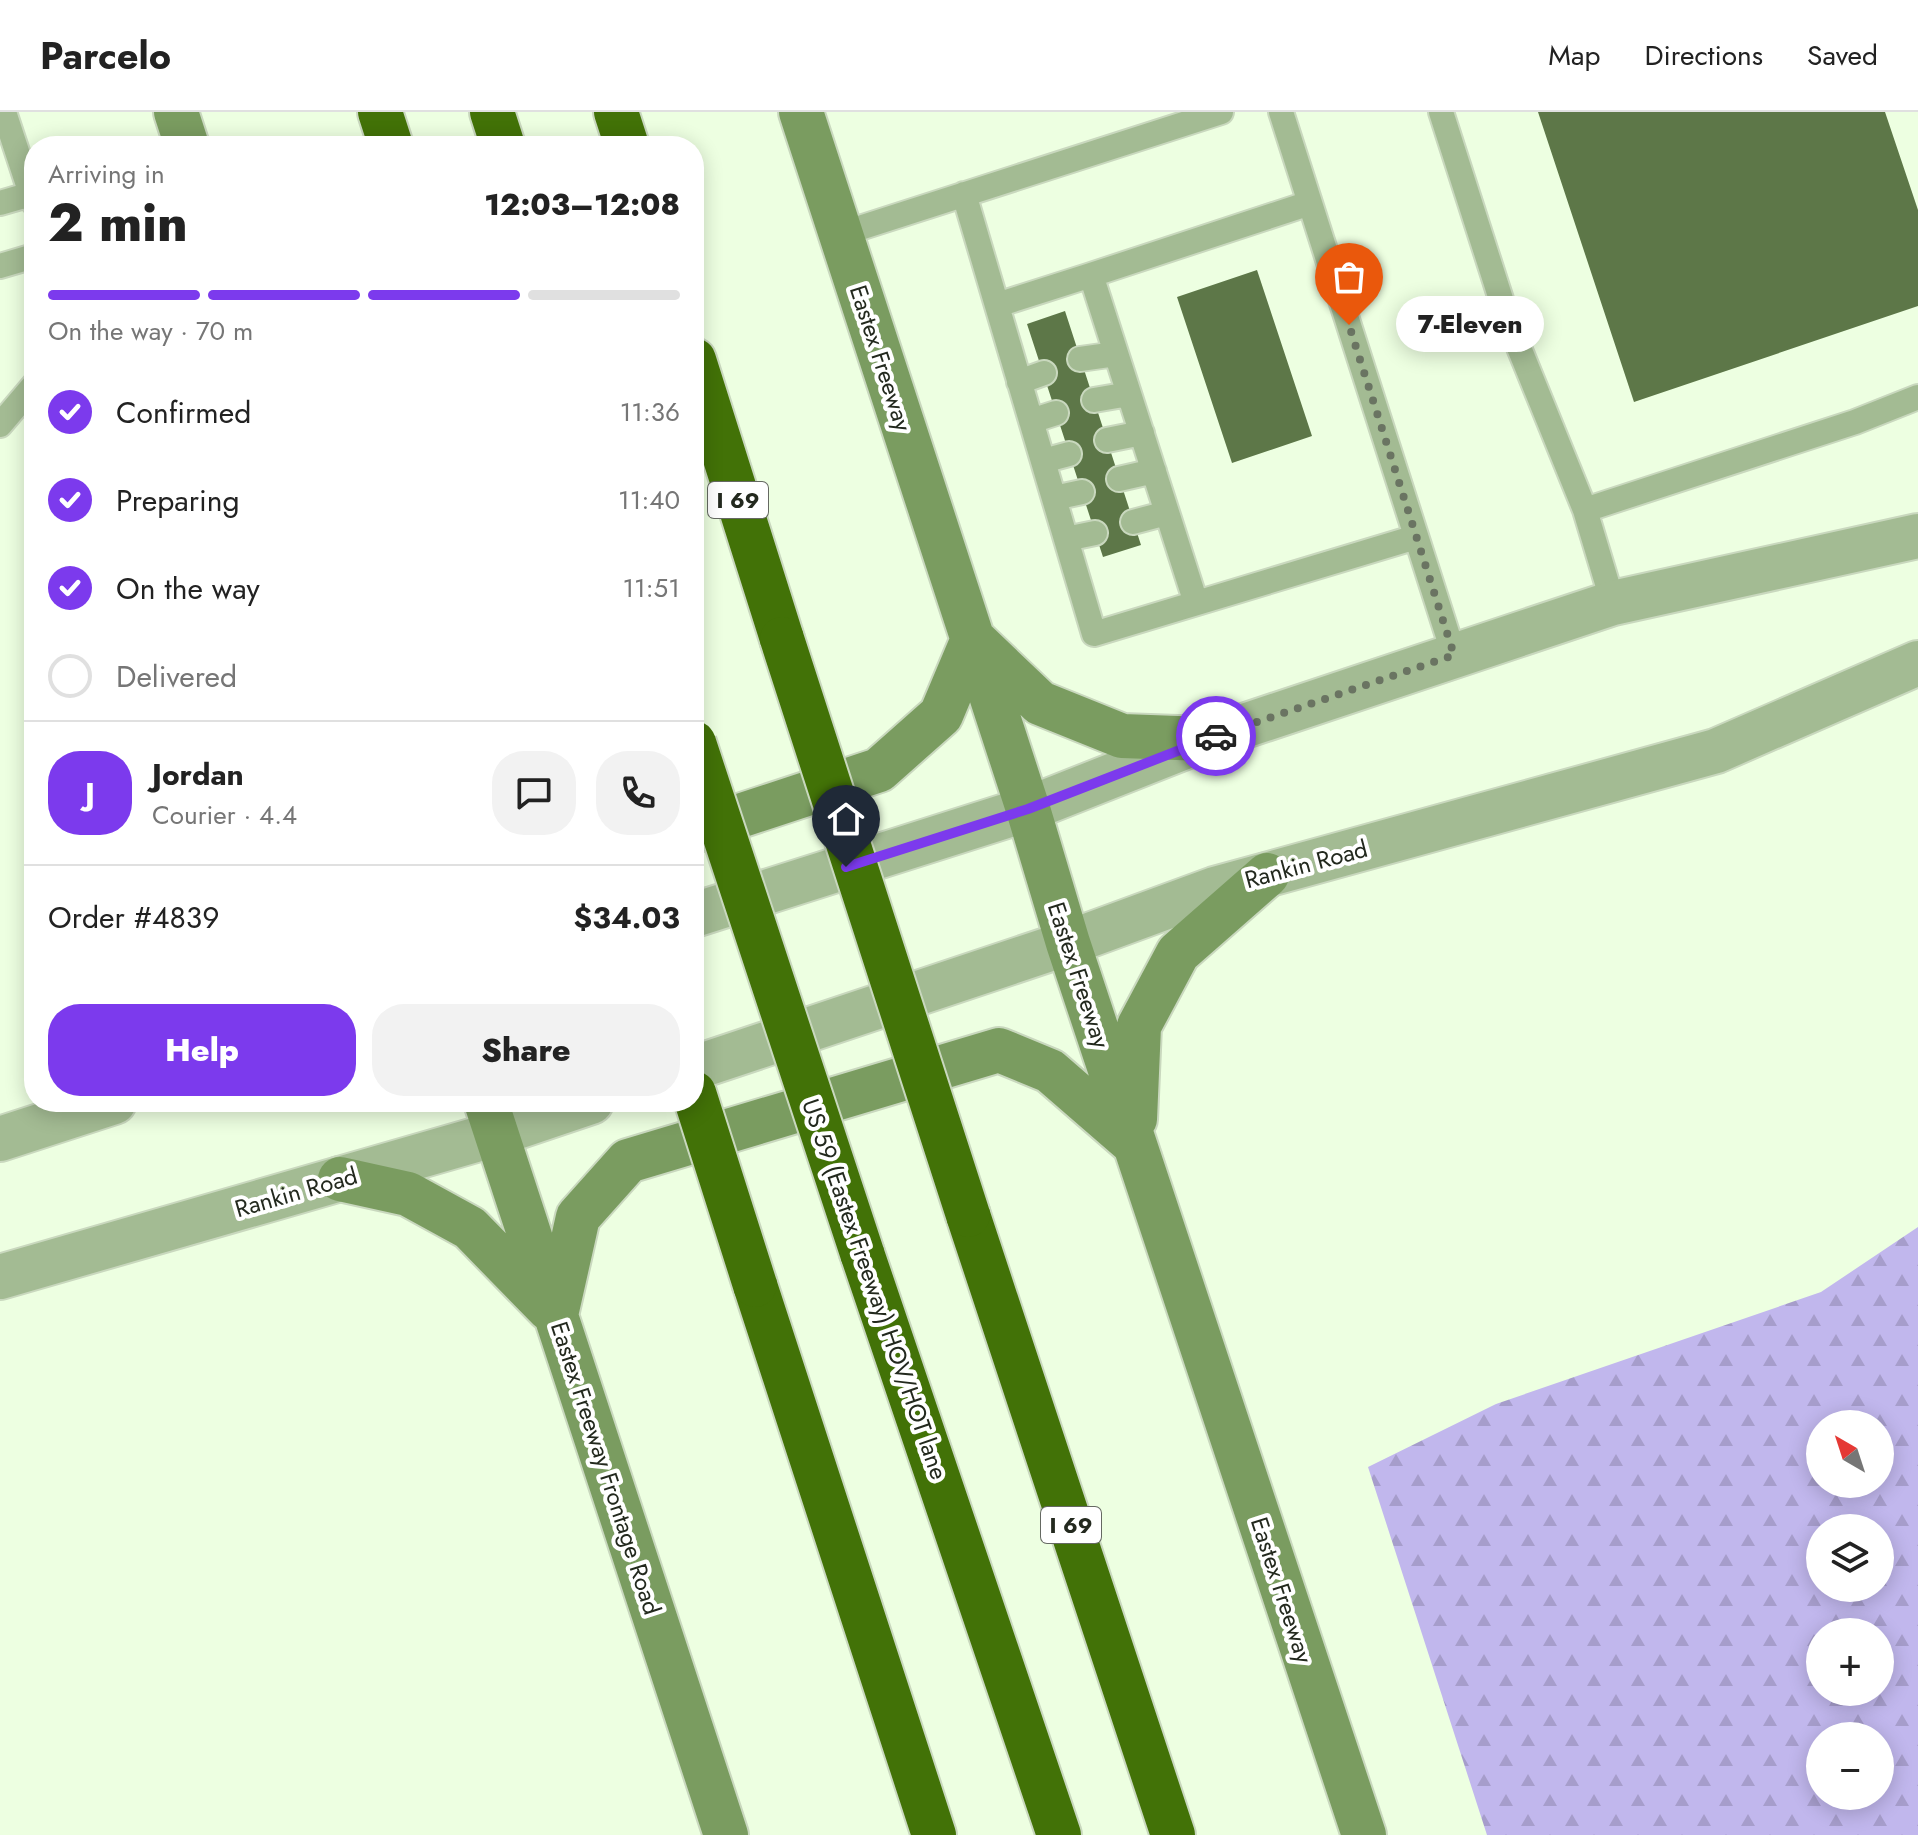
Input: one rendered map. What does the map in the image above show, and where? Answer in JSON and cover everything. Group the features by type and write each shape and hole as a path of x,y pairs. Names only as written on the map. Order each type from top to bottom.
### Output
{"highway":[{"path":"380,112 388,136"},
{"path":"492,112 500,136"},
{"path":"616,112 624,136"},
{"name":"I 69","path":"704,392 968,1215 1173,1835"},
{"name":"US 59 (Eastex Freeway) HOV/HOT lane","path":"704,773 1059,1835"},
{"path":"700,1112 934,1835"}],"main road":[{"path":"176,112 184,136"},
{"name":"Eastex Freeway","path":"801,112 1134,1145 1364,1835"},
{"path":"704,828 879,770 941,715 973,639 1040,703 1122,736 1205,739"},
{"path":"1134,1145 1139,1026 1178,953 1267,875"},
{"path":"556,1315 578,1217 628,1161 999,1050 1050,1071 1134,1145"},
{"name":"Eastex Freeway Frontage Road","path":"491,1118 726,1835"},
{"path":"340,1179 408,1194 470,1228 556,1315"}],"street":[{"path":"704,912 1028,809 1205,739 1613,603 1918,536"},
{"name":"Rankin Road","path":"704,1065 1068,943 1215,889 1716,751 1918,663"},
{"path":"0,1139 83,1112"},
{"name":"Rankin Road","path":"0,1277 340,1179 491,1118 528,1112"}],"lane":[{"path":"4,112 7,145 24,181"},
{"path":"841,234 1221,112"},
{"path":"1281,112 1454,655"},
{"path":"1441,112 1507,318 1585,510 1613,603"},
{"path":"964,194 1094,634 1416,537"},
{"path":"0,203 24,199"},
{"path":"997,305 1310,203"},
{"path":"0,266 24,259"},
{"path":"1091,275 1196,603"},
{"path":"1080,359 1116,354"},
{"path":"1019,382 1044,373"},
{"path":"1094,400 1129,394"},
{"path":"0,425 24,397"},
{"path":"1585,510 1855,422 1918,397"},
{"path":"1031,421 1056,413"},
{"path":"1107,440 1142,433"},
{"path":"1043,461 1069,454"},
{"path":"1119,479 1154,471"},
{"path":"1054,498 1082,492"},
{"path":"1133,522 1167,513"},
{"path":"1066,539 1095,533"}],"green space":[{"path":"1918,1227 1918,1835 1487,1835 1368,1467 1496,1404 1821,1292"}],"building":[{"path":"1538,112 1885,112 1918,210 1918,306 1634,402"},
{"path":"1257,270 1312,436 1232,463 1177,297"},
{"path":"1065,311 1141,545 1103,557 1027,324"}],"way so far":[{"path":"1216,736 1454,655 1349,325"}],"place":[{"name":"7-Eleven","path":"1349,325"}],"route":[{"path":"846,867 1028,809 1216,736"}]}
